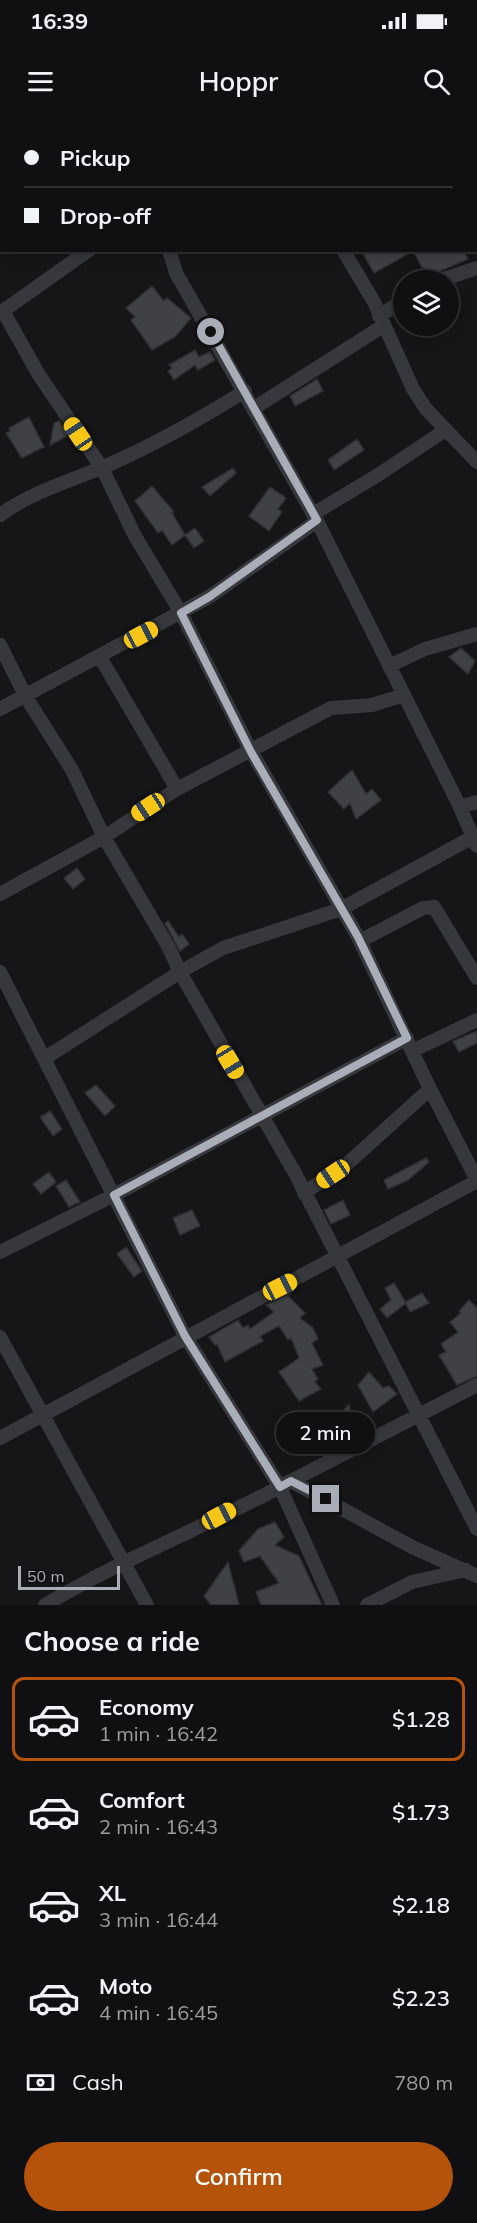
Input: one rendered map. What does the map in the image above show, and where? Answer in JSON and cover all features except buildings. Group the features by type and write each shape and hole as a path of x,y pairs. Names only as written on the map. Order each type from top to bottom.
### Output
{"street":[{"path":"0,1438 185,1336 337,1258 477,1180 430,1089 360,941 251,752 181,613 135,536 102,468 39,375 2,312 86,252"},
{"path":"45,1058 180,972 232,944 341,909 475,842 460,807 315,517 177,273 170,252"},
{"path":"344,252 413,388 444,431 477,460"},
{"path":"459,274 477,268"},
{"path":"254,408 381,321 393,310"},
{"path":"0,515 60,482 102,468 163,440 245,391"},
{"path":"0,709 209,597 315,517 444,431"},
{"path":"389,666 425,649 477,634"},
{"path":"0,645 26,697 72,770 104,837 263,1116 477,1529"},
{"path":"100,657 177,789"},
{"path":"0,894 104,837 177,789 331,708 372,705 404,695"},
{"path":"460,807 477,802"},
{"path":"360,941 423,908 434,907 477,978"},
{"path":"0,972 185,1336 285,1484 333,1605"},
{"path":"412,1051 477,1020"},
{"path":"0,1252 114,1195 407,1038"},
{"path":"304,1193 347,1164 430,1089"},
{"path":"0,1338 147,1605"},
{"path":"45,1605 122,1562 165,1544 477,1385"},
{"path":"285,1484 477,1576"},
{"path":"367,1605 412,1582 477,1566"}],"route":[{"path":"211,332 317,520 209,597 181,613 217,689 251,752 358,937 407,1038 114,1195 185,1336 280,1487 291,1481 326,1499"}]}
